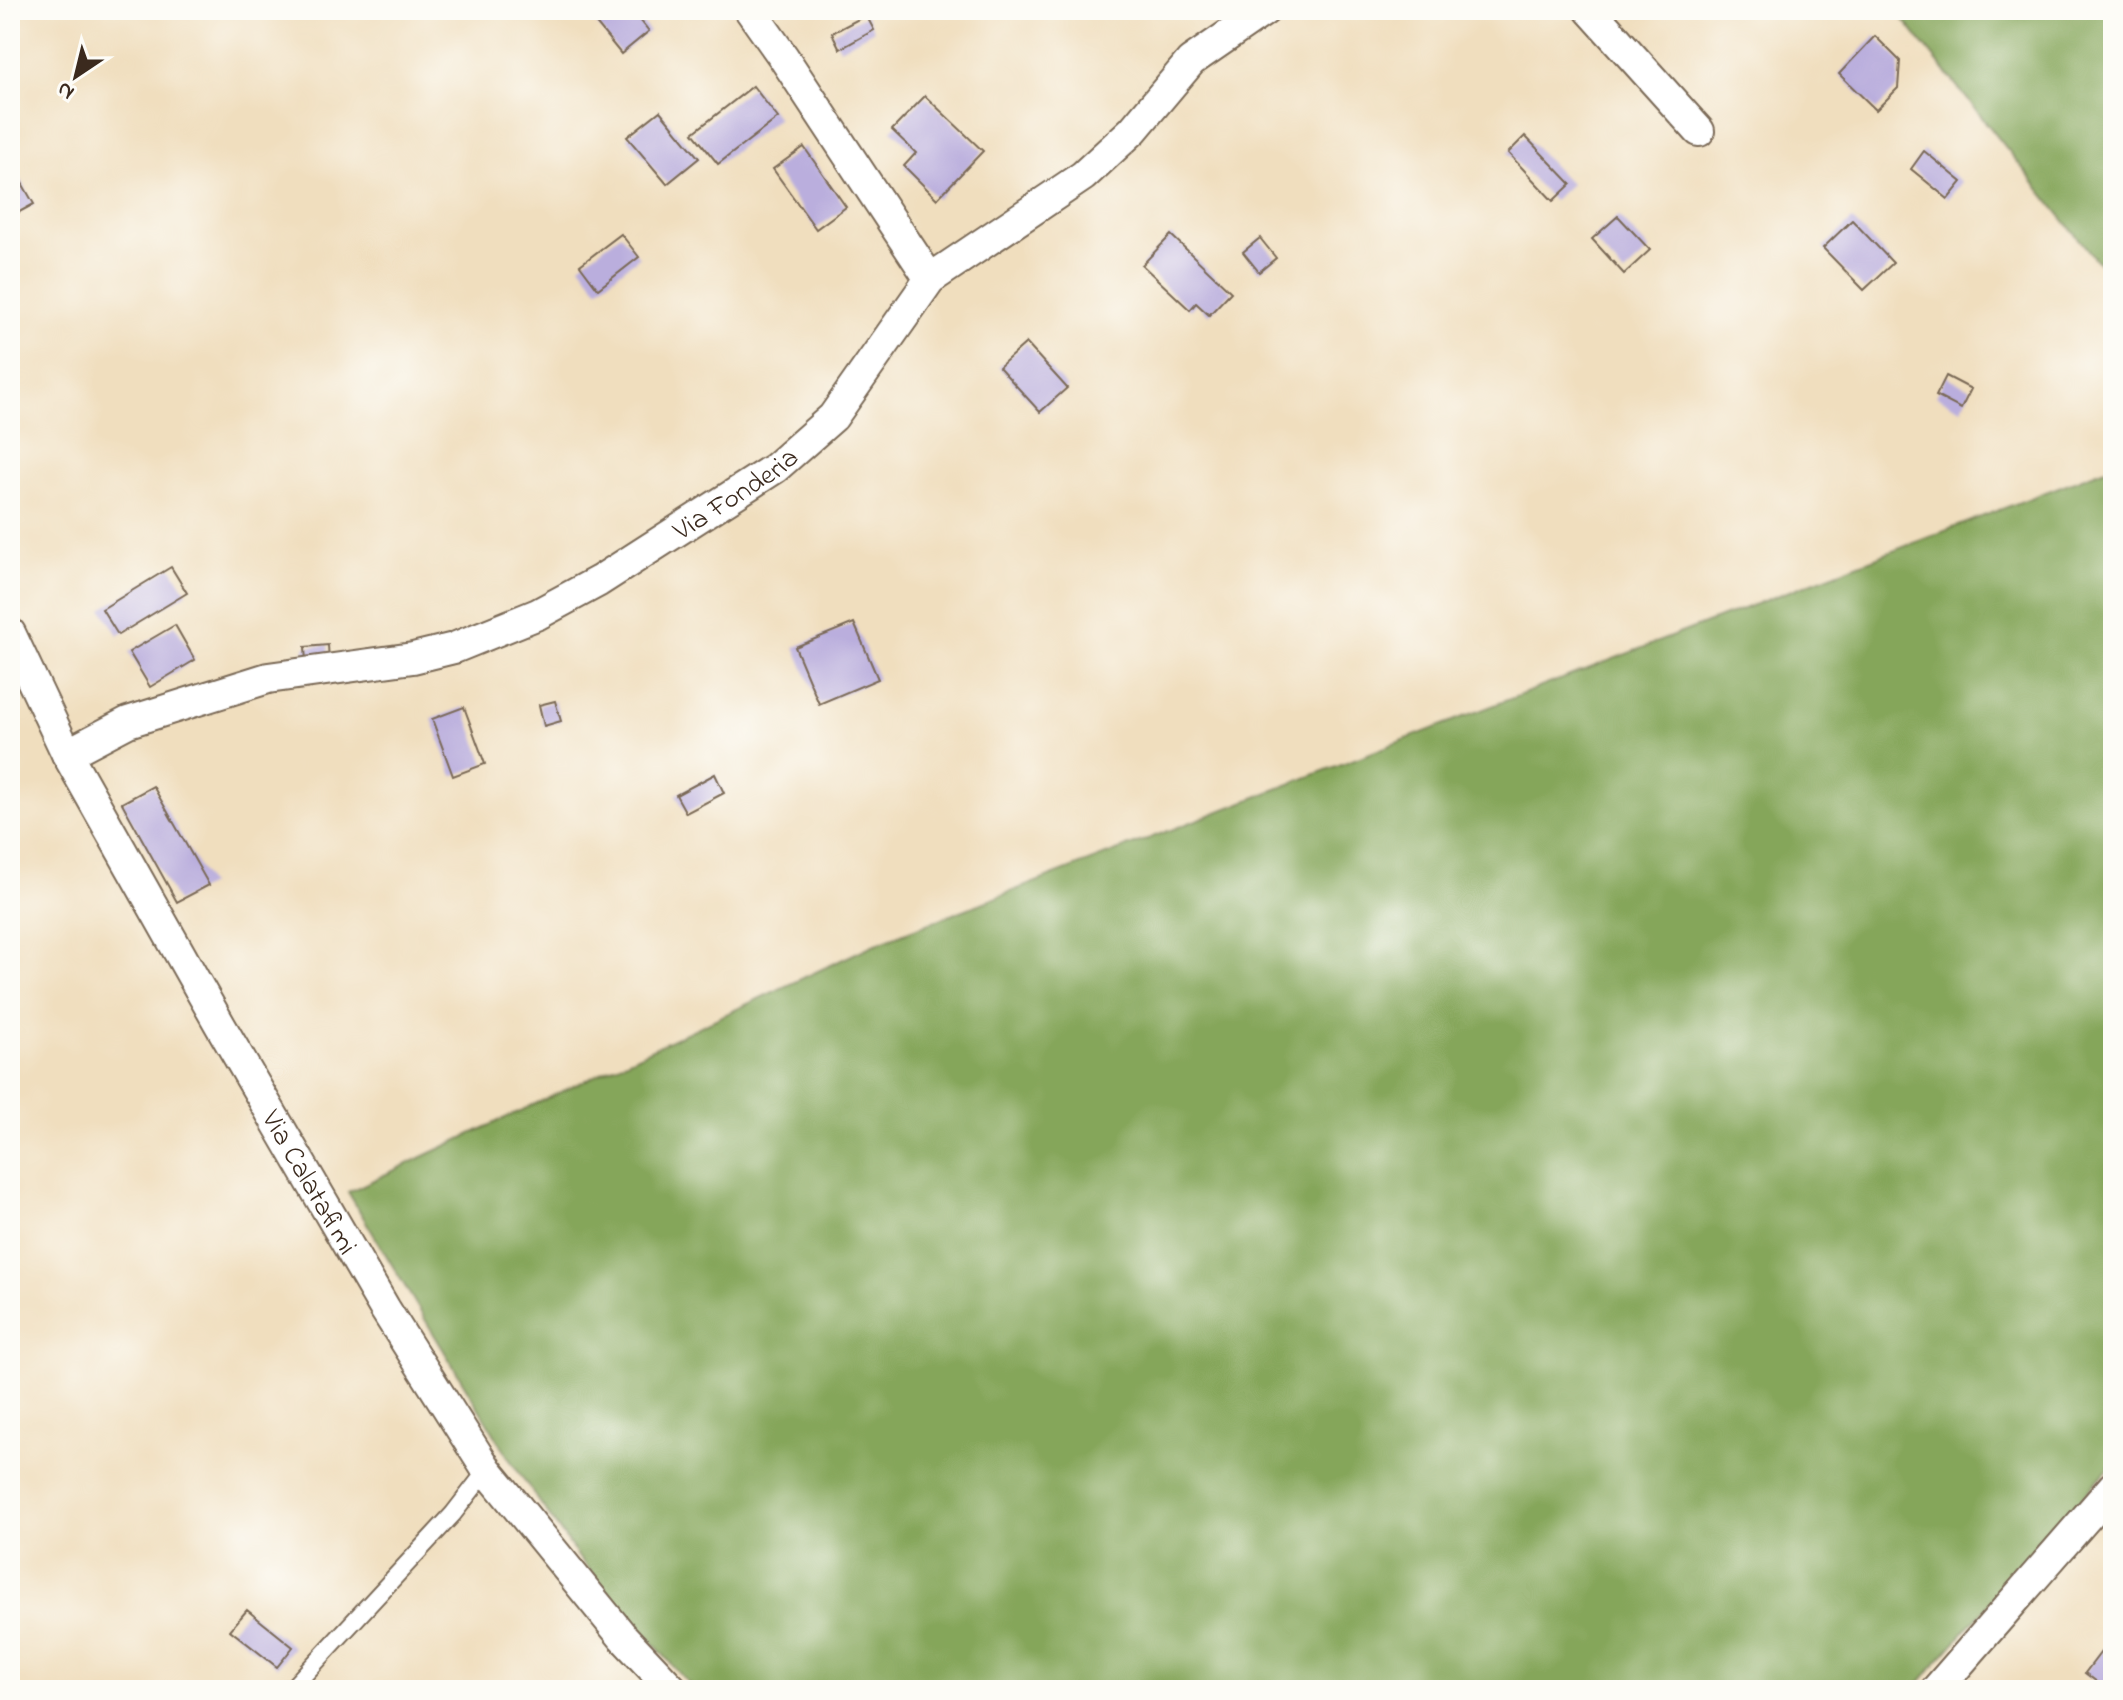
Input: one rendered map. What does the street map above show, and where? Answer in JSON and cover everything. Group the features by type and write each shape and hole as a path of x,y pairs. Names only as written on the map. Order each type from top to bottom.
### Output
{"street":[{"path":"750,10 930,279"},
{"name":"Via Fonderia","path":"67,754 128,722 268,678 413,658 454,648 538,614 599,581 775,468 833,417 930,279 1083,176 1133,130 1191,61 1265,10"},
{"path":"1590,10 1699,131"},
{"name":"Via Calatafimi","path":"10,633 67,754 385,1309 487,1470 623,1637 673,1690"},
{"path":"1936,1690 2113,1487"}],"lane":[{"path":"290,1690 453,1514 487,1470"}],"green space":[{"path":"1896,10 2113,10 2113,281"},
{"path":"2113,466 2113,1463 1913,1690 694,1690 579,1558 510,1460 348,1192 873,945"}],"building":[{"path":"585,10 642,10 636,15 649,31 621,54"},
{"path":"866,15 874,30 840,49 832,33"},
{"path":"1875,36 1900,61 1898,88 1876,110 1839,74"},
{"path":"753,86 778,118 718,164 693,133"},
{"path":"925,96 983,151 937,199 904,166 916,153 892,130"},
{"path":"660,111 699,158 667,184 627,137"},
{"path":"1525,136 1571,184 1553,201 1508,153"},
{"path":"804,147 846,207 816,229 773,169"},
{"path":"1924,151 1962,182 1948,199 1911,169"},
{"path":"10,162 34,204 10,217"},
{"path":"1618,216 1650,250 1624,274 1592,239"},
{"path":"1852,220 1893,263 1864,290 1823,248"},
{"path":"621,234 639,257 598,289 580,265"},
{"path":"1171,235 1231,292 1209,315 1196,303 1190,310 1142,265"},
{"path":"1260,238 1276,258 1259,272 1243,252"},
{"path":"1026,343 1067,388 1040,412 999,367"},
{"path":"1946,376 1971,389 1961,409 1936,396"},
{"path":"171,567 187,593 118,635 102,609"},
{"path":"854,623 878,679 819,704 795,647"},
{"path":"175,625 195,660 150,687 129,652"},
{"path":"328,645 329,660 306,662 305,647"},
{"path":"555,701 561,721 544,726 539,705"},
{"path":"464,707 485,764 453,776 432,719"},
{"path":"715,774 724,793 686,813 676,795"},
{"path":"153,786 209,885 177,902 122,803"},
{"path":"247,1610 293,1647 277,1667 230,1630"},
{"path":"2110,1640 2113,1642 2113,1690 2108,1690 2085,1673"}]}
